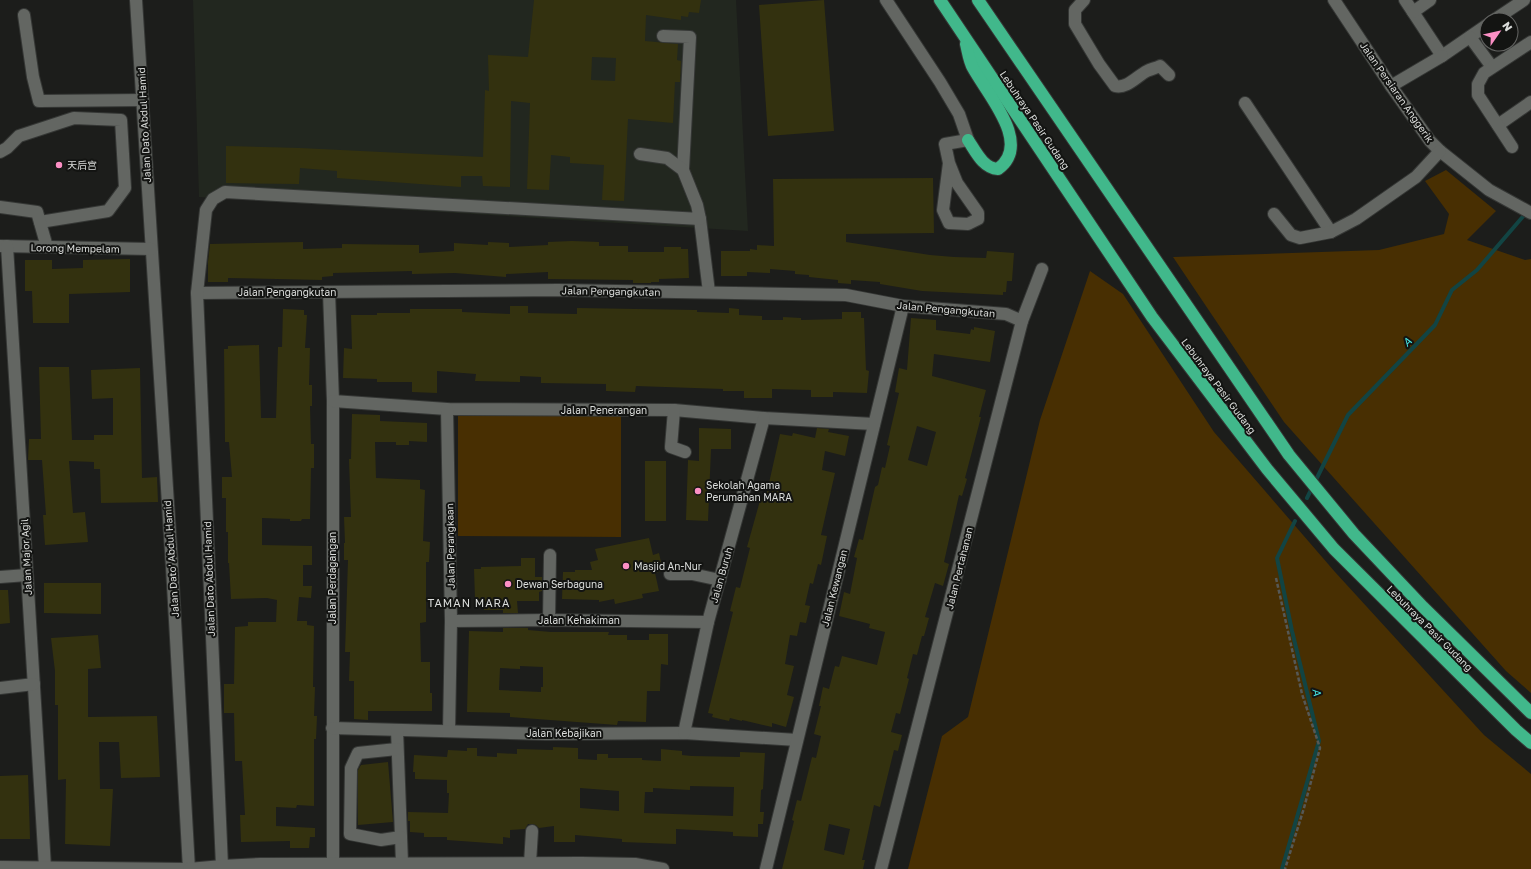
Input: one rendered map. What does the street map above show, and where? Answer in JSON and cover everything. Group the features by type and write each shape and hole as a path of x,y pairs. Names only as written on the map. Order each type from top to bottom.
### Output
{"highway":[{"name":"Lebuhraya Pasir Gudang","path":"940,0 1152,316 1267,469 1334,549 1516,730 1531,743"},
{"name":"Lebuhraya Pasir Gudang","path":"978,0 1289,455 1354,534 1423,607 1531,713"},
{"path":"963,34 972,67 1005,119 1010,135 1011,146 1009,157 1005,164 998,169 990,168 980,159 968,140"}],"street":[{"name":"Jalan Dato Abdul Hamid","path":"136,0 151,249"},
{"path":"886,0 940,82 959,114 968,140 946,144 949,163 957,183 978,213 978,219 968,224 949,223 943,210 949,163"},
{"path":"1084,0 1075,10 1076,24 1099,64 1115,86 1124,86 1148,70 1160,66 1169,75"},
{"name":"Jalan Persiaran Anggerik","path":"1334,0 1391,86 1430,141 1488,190 1531,213"},
{"path":"1405,0 1442,56"},
{"path":"1413,12 1430,0"},
{"path":"1506,12 1524,0"},
{"path":"24,15 33,77 39,101 143,100"},
{"path":"1391,86 1442,56 1479,30"},
{"path":"663,36 690,37 683,170 697,205 700,219 709,292"},
{"path":"1470,36 1492,67"},
{"path":"1512,147 1478,95 1478,84 1484,73 1531,42"},
{"path":"1245,102 1331,232"},
{"path":"1498,125 1531,102"},
{"path":"0,152 7,148 20,136 74,118 121,120 126,188 108,211 40,222"},
{"path":"1274,214 1291,235 1300,238 1331,232 1356,218 1416,177 1440,151"},
{"path":"640,154 667,158 683,170"},
{"name":"Jalan Dato Abdul Hamid","path":"222,866 197,292 206,210 213,199 225,192 700,219"},
{"path":"0,207 37,212 47,247"},
{"name":"Lorong Mempelam","path":"4,246 151,249"},
{"name":"Jalan Major Agil","path":"4,246 27,575 45,867"},
{"name":"Jalan Dato' Abdul Hamid","path":"151,249 172,567 189,869"},
{"name":"Jalan Pertahanan","path":"881,869 1022,321 1042,269"},
{"name":"Jalan Pengangkutan","path":"197,292 558,290 846,295 903,306 1006,314 1022,321"},
{"name":"Jalan Perdagangan","path":"329,292 333,401 333,864"},
{"name":"Jalan Kewangan","path":"766,869 903,306"},
{"name":"Jalan Penerangan","path":"333,401 448,409 674,410 764,418 874,424"},
{"name":"Jalan Perangkaan","path":"448,409 451,621 449,731"},
{"path":"674,410 671,447 685,452"},
{"name":"Jalan Buruh","path":"684,732 708,622 764,418"},
{"path":"549,620 550,555"},
{"path":"670,574 692,574 720,580"},
{"path":"0,577 27,575"},
{"name":"Jalan Kehakiman","path":"451,621 549,620 708,622"},
{"path":"0,688 34,684"},
{"name":"Jalan Kebajikan","path":"332,728 546,734 684,732 797,740"},
{"path":"397,730 402,863"},
{"path":"397,749 358,753 351,768 350,834 381,840 401,837"},
{"path":"530,863 532,831"},
{"path":"0,867 189,869 222,866 261,867 333,864 402,863 443,866 493,866 530,863 634,866 663,869"}],"path":[{"path":"1276,578 1302,694 1320,748 1304,808 1285,869"}],"shaded area":[{"path":"193,0 736,0 748,231 199,197"},
{"path":"1446,170 1496,211 1467,240 1525,260 1531,259 1531,693 1506,671 1284,422 1173,257 1379,250 1444,234 1449,214 1425,181"},
{"path":"1090,271 1123,294 1214,432 1335,572 1484,735 1531,774 1531,869 908,869 942,736 968,717 1040,420"},
{"path":"458,416 621,416 621,537 458,536"}],"building":[{"path":"534,0 701,0 699,13 689,12 688,17 681,16 681,20 646,15 645,41 678,44 677,60 681,61 680,82 675,82 673,123 628,119 624,201 602,200 604,165 570,163 570,157 551,155 549,190 527,189 530,103 511,101 510,187 483,186 482,176 461,176 461,187 337,178 337,171 300,168 299,184 226,183 226,146 483,157 485,90 489,91 488,55 528,57","holes":["592,57 616,58 615,81 591,80"]},
{"path":"824,0 834,131 768,136 759,5"},
{"path":"933,178 934,233 846,234 846,242 930,255 954,257 986,258 987,251 1014,253 1012,281 1007,281 1006,292 1003,292 1003,295 922,291 880,284 880,282 851,280 851,284 838,283 838,280 795,274 795,271 770,269 770,273 747,272 747,276 721,276 721,251 750,251 750,249 757,250 757,245 774,246 773,179"},
{"path":"303,242 303,249 342,248 342,244 419,245 419,253 454,251 454,243 488,245 488,242 509,243 509,247 548,245 548,242 599,242 599,246 628,246 628,252 664,252 664,247 681,247 681,249 688,249 689,278 659,279 659,282 633,283 633,280 548,279 548,272 506,274 506,277 455,273 412,274 412,271 333,273 333,276 322,277 322,280 228,278 228,282 208,282 210,244"},
{"path":"130,259 130,292 69,294 69,323 33,323 32,291 25,291 25,260 52,260 52,269 83,268 83,260"},
{"path":"510,306 528,306 528,313 577,314 577,308 697,310 697,312 729,313 729,308 739,309 739,315 762,316 762,320 783,320 783,317 801,318 801,320 842,319 842,312 861,312 861,318 864,318 866,370 869,371 867,393 833,392 833,397 811,397 811,390 772,389 772,398 744,398 744,391 723,391 723,389 636,386 635,392 606,391 606,384 541,383 541,377 520,376 520,382 475,381 476,374 437,371 437,393 412,392 412,382 377,382 377,379 343,378 344,348 352,349 351,315 410,313 410,309 462,309 462,312 510,314"},
{"path":"283,309 304,310 304,315 307,315 305,348 310,348 309,385 312,385 312,406 310,406 311,444 314,444 314,468 311,468 310,519 290,521 290,519 262,518 262,545 312,546 312,565 303,565 303,586 312,586 311,598 299,597 297,621 307,621 307,625 314,626 313,687 315,687 314,716 317,716 316,739 314,739 314,806 297,805 296,808 276,807 276,826 315,828 315,837 310,837 309,848 290,848 290,841 241,842 240,815 245,815 242,761 235,761 234,713 224,713 224,684 234,684 235,627 248,626 248,622 276,622 277,600 267,598 231,599 228,563 228,532 226,532 226,498 222,498 222,477 232,477 229,442 225,442 224,349 228,349 228,346 259,345 261,418 276,418 278,347 282,347"},
{"path":"911,318 936,320 936,330 970,334 971,329 974,330 974,327 995,331 990,362 934,354 932,376 986,390 979,417 981,417 965,478 967,479 962,496 959,495 944,562 949,564 943,586 935,583 925,617 929,618 924,636 922,636 917,655 913,654 907,678 909,679 900,714 896,713 891,732 902,735 898,751 894,750 880,807 874,805 862,860 865,860 863,869 782,869 794,821 792,820 797,800 801,801 812,757 816,758 821,736 814,734 821,706 819,706 823,687 829,689 835,666 839,667 842,656 877,665 885,632 869,628 870,624 839,616 844,592 850,594 857,558 854,557 859,539 863,540 875,487 878,485 882,467 885,468 890,446 887,445 899,393 895,392 899,368 907,370","holes":["917,426 936,432 927,466 908,460","829,824 850,829 844,855 824,850"]},
{"path":"39,367 69,367 72,440 94,440 94,435 113,435 113,398 92,399 91,370 140,368 142,478 157,477 158,502 101,503 100,469 94,469 94,462 69,461 73,513 85,512 88,542 45,545 43,515 46,515 42,460 28,460 29,439 41,439"},
{"path":"352,414 380,415 380,421 427,423 427,442 409,441 409,445 396,445 396,442 375,442 376,478 420,480 420,489 425,490 423,541 430,542 429,562 426,562 426,622 420,623 421,662 430,662 430,693 432,693 432,711 368,711 368,720 354,719 354,681 349,681 350,652 345,652 348,560 344,560 344,517 351,517 349,459 351,459"},
{"name":"Sekolah Agama Perumahan MARA","path":"699,428 731,429 731,449 711,449 708,521 686,520 688,460 699,461"},
{"path":"817,428 829,429 828,432 849,436 845,456 825,451 822,470 835,473 821,535 827,536 821,565 818,564 813,584 810,583 805,605 810,606 806,623 800,622 797,636 790,635 785,664 794,666 787,695 794,697 786,727 772,723 772,727 730,718 729,721 712,717 713,714 708,713 733,612 730,611 736,587 740,588 750,548 747,547 761,497 765,498 767,492 780,434 792,436 793,433 815,438"},
{"path":"645,461 666,461 666,521 645,521"},
{"name":"Masjid An-Nur","path":"649,538 653,555 659,553 663,571 655,573 659,591 642,594 643,598 615,604 614,599 599,602 599,600 562,599 563,572 592,570 590,562 598,560 595,549"},
{"name":"Dewan Serbaguna","path":"521,558 535,558 535,577 542,577 542,591 539,592 539,601 517,601 518,613 503,613 503,610 484,610 484,599 475,599 474,569 481,569 481,567 521,566"},
{"path":"44,583 101,583 101,614 44,613"},
{"path":"0,590 8,590 10,623 0,624"},
{"path":"503,628 528,628 528,630 551,632 609,632 608,635 627,635 627,640 649,640 649,634 668,634 668,665 661,664 660,691 647,691 646,722 618,721 617,725 510,717 510,713 467,712 469,631 503,632","holes":["520,666 543,667 543,687 541,687 541,692 499,690 500,668 520,669"]},
{"path":"98,635 101,668 88,669 88,717 157,716 160,777 121,778 119,742 99,742 100,789 113,789 110,846 65,844 66,779 58,780 58,705 55,705 55,671 51,638"},
{"path":"553,747 578,748 578,759 597,760 597,754 608,754 608,758 642,758 642,760 661,761 661,749 682,751 682,755 692,756 740,757 740,752 765,753 760,812 764,812 763,824 758,824 758,837 733,836 733,832 676,829 676,844 622,842 622,839 575,835 575,842 554,842 554,826 539,828 536,825 528,824 525,829 510,830 510,838 503,837 503,844 447,840 447,837 424,837 424,833 410,832 408,812 448,813 449,793 447,793 447,780 415,779 415,772 413,772 414,755 447,757 448,750 467,751 467,748 477,748 477,756 497,757 497,753 517,754 517,749 553,750","holes":["690,786 734,787 733,816 644,813 645,792 653,792 653,788 690,790","580,788 619,791 619,811 580,808"]},
{"path":"388,762 393,822 358,825 358,770 361,765"},
{"path":"28,775 30,839 0,839 0,776"}],"waterway":[{"name":"A","path":"1307,498 1348,415 1435,325 1452,290 1477,270 1526,213"},
{"name":"A","path":"1282,869 1319,741 1292,631 1277,558 1295,521"}],"place":[{"name":"天后宫","path":"59,165"},
{"name":"Sekolah Agama Perumahan MARA","path":"698,491"},
{"name":"Masjid An-Nur","path":"626,566"},
{"name":"Dewan Serbaguna","path":"508,584"}],"district":[{"name":"TAMAN MARA","path":"469,603"}]}
